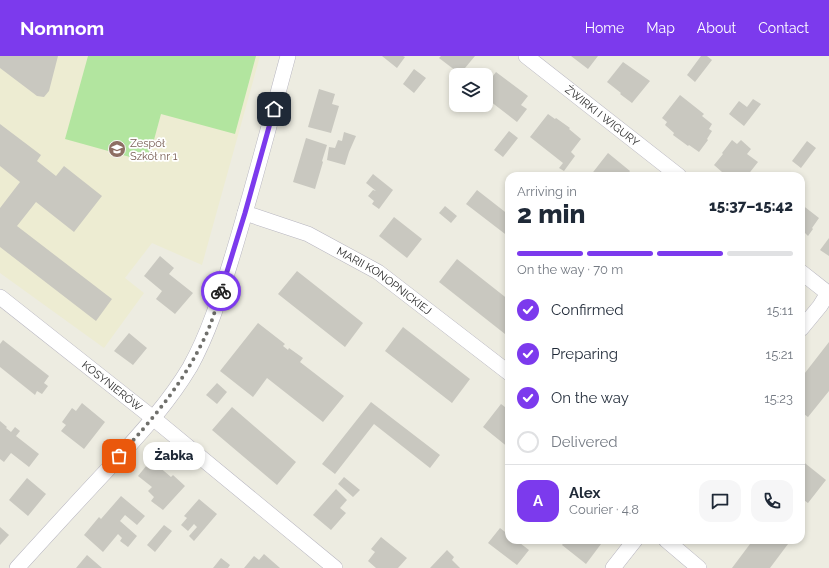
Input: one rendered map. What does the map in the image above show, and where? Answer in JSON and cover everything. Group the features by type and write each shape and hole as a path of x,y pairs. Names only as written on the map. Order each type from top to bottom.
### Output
{"street":[{"path":"17,568 163,407 178,386 203,342 214,314 245,213 288,56"},
{"name":"ŻWIRKI I WIGURY","path":"526,56 674,172"},
{"name":"MARII KONOPNICKIEJ","path":"245,213 308,234 378,272 505,370"},
{"path":"805,275 828,293 820,306 805,324"},
{"name":"KOSYNIERÓW","path":"1,299 153,418 335,568"},
{"path":"613,568 632,544"},
{"path":"671,544 699,568"}],"shaded area":[{"name":"Zespół Szkół nr 1","path":"0,56 260,56 202,265 152,243 125,278 144,293 104,348 0,273"}],"green space":[{"path":"88,56 256,56 235,134 161,114 148,162 65,139"}],"building":[{"path":"0,56 58,56 49,91 44,97 37,96 0,68"},
{"path":"382,56 403,56 405,57 397,68"},
{"path":"441,56 475,56 465,68 452,68 439,58"},
{"path":"571,56 598,56 588,69"},
{"path":"701,56 707,56 712,60 695,82 687,75"},
{"path":"623,62 650,81 632,103 607,82"},
{"path":"414,69 426,78 414,93 403,84"},
{"path":"496,72 528,96 521,105 527,109 517,122 493,103 493,76"},
{"path":"319,89 335,94 332,104 339,106 331,133 308,127"},
{"path":"680,95 704,114 702,116 712,124 709,129 712,131 707,139 708,140 699,152 673,135 674,133 665,125 667,122 662,118"},
{"path":"753,99 761,104 744,126 729,114 739,101 747,107"},
{"path":"548,114 570,128 569,129 581,139 571,152 575,156 564,171 559,168 563,163 530,137"},
{"path":"0,124 41,155 37,161 56,176 64,166 102,196 74,232 36,202 17,226 112,299 96,321 0,247 0,208 20,182 0,166"},
{"path":"509,131 518,138 503,157 494,150"},
{"path":"344,132 356,136 345,165 327,160 329,147 335,148 338,140 342,141"},
{"path":"306,138 327,145 315,189 293,182"},
{"path":"732,140 737,144 741,140 751,149 747,154 758,162 750,172 722,172 714,165 723,154 722,153"},
{"path":"807,141 816,148 801,168 792,161"},
{"path":"608,153 630,171 629,172 593,172"},
{"path":"373,174 393,190 379,209 372,204 374,201 368,196 373,190 376,191 366,183"},
{"path":"477,190 505,212 505,234 466,204"},
{"path":"445,206 457,216 451,223 439,213"},
{"path":"805,207 819,218 808,236 805,233"},
{"path":"394,217 422,239 407,258 379,236"},
{"path":"829,238 829,256 820,250"},
{"path":"160,256 174,268 169,274 193,293 175,314 156,299 162,291 144,276"},
{"path":"457,259 505,297 505,334 439,282"},
{"path":"297,271 363,323 345,347 278,294"},
{"path":"258,323 285,344 283,346 288,350 289,348 303,358 300,362 344,396 323,422 267,378 253,397 220,371"},
{"path":"403,327 470,379 452,403 385,351"},
{"path":"129,333 147,348 133,365 114,351"},
{"path":"3,340 49,376 44,383 48,386 42,394 37,391 35,395 0,367 0,344"},
{"path":"829,342 829,391 808,417 805,415 805,373"},
{"path":"217,383 227,392 217,404 206,395"},
{"path":"371,402 440,455 430,468 374,424 335,474 322,464"},
{"path":"82,403 105,422 84,449 61,431 66,425 62,422 72,408 76,411"},
{"path":"501,404 505,407 505,445 483,427"},
{"path":"232,407 296,462 277,485 212,430"},
{"path":"0,421 11,432 15,427 20,431 16,436 39,454 29,467 11,453 4,462 0,459"},
{"path":"151,460 171,477 173,475 185,486 163,510 151,501 154,497 148,491 152,487 138,476"},
{"path":"805,463 826,480 808,503 805,501"},
{"path":"344,477 360,490 353,497 338,484"},
{"path":"27,478 46,494 28,516 9,500"},
{"path":"336,489 347,500 340,508 346,513 331,530 313,515"},
{"path":"121,496 145,516 137,525 125,515 120,521 137,536 128,547 120,541 122,538 118,534 103,552 84,535 99,517 101,519"},
{"path":"199,499 217,514 194,541 189,536 197,527 194,524 188,531 181,525 187,518 184,516"},
{"path":"164,525 172,531 155,552 147,545"},
{"path":"0,527 9,535 0,545"},
{"path":"500,528 505,532 505,544 521,544 529,550 517,565 488,543"},
{"path":"381,537 407,558 398,568 376,568 368,561 375,552 371,549"},
{"path":"563,544 601,544 586,564 562,545"},
{"path":"750,544 788,544 770,568 732,568"},
{"path":"447,550 454,557 452,560 460,568 430,568"},
{"path":"264,554 280,568 244,568 254,556 259,560"},
{"path":"87,555 102,568 76,568"},
{"path":"221,558 230,565 228,568 213,568"}],"way so far":[{"path":"119,456 163,407 178,386 203,342 221,291"}],"place":[{"name":"Zespół Szkół nr 1","path":"117,149"},
{"name":"Żabka","path":"119,456"}],"route":[{"path":"221,291 245,213 274,109"}]}
